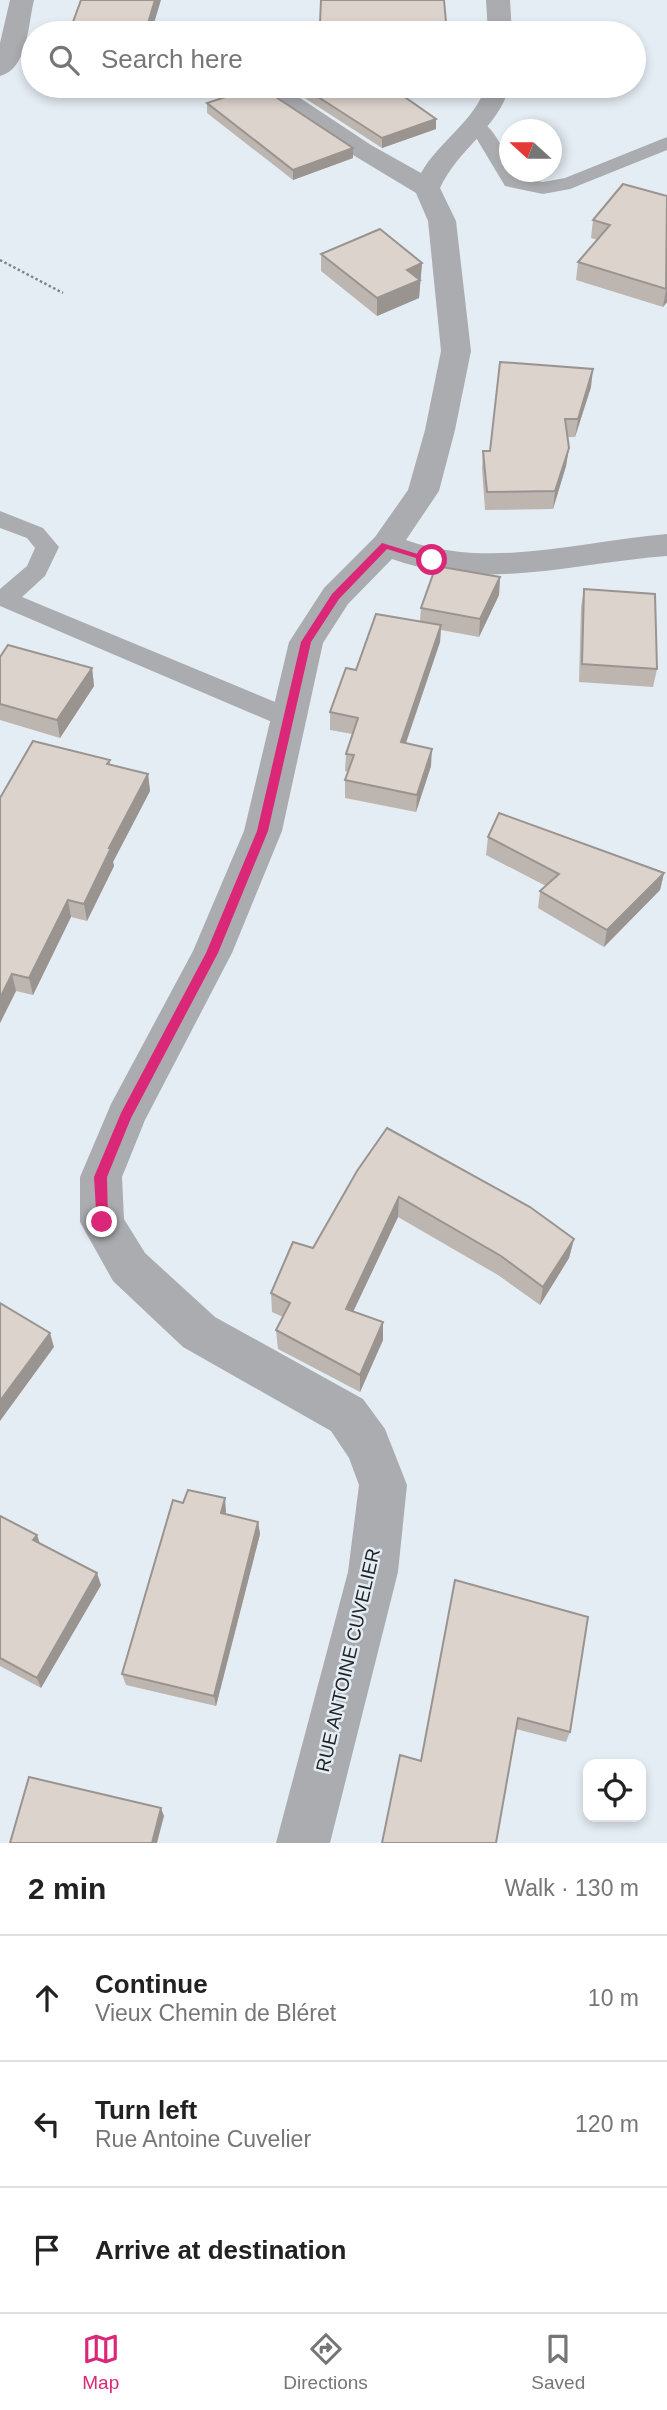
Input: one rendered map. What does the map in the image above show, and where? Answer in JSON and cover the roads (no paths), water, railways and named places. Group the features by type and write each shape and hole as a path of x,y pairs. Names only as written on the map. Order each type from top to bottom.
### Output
{"street":[{"path":"0,69 8,61 22,0"},
{"path":"498,0 499,21"},
{"path":"284,98 362,150 427,188 439,164 478,126 495,98"},
{"name":"RUE ANTOINE CUVELIER","path":"303,1843 373,1572 383,1485 368,1445 347,1415 199,1332 129,1267 102,1222 100,1177 125,1117 212,953 263,831 306,642 336,596 386,545 423,491 440,430 456,351 442,221 427,188"},
{"path":"386,545 432,560 479,563 519,562 667,545"}],"lane":[{"path":"478,126 512,182 543,188 570,183 667,143"},
{"path":"0,519 35,533 47,547 37,570 2,598 288,718"}]}
